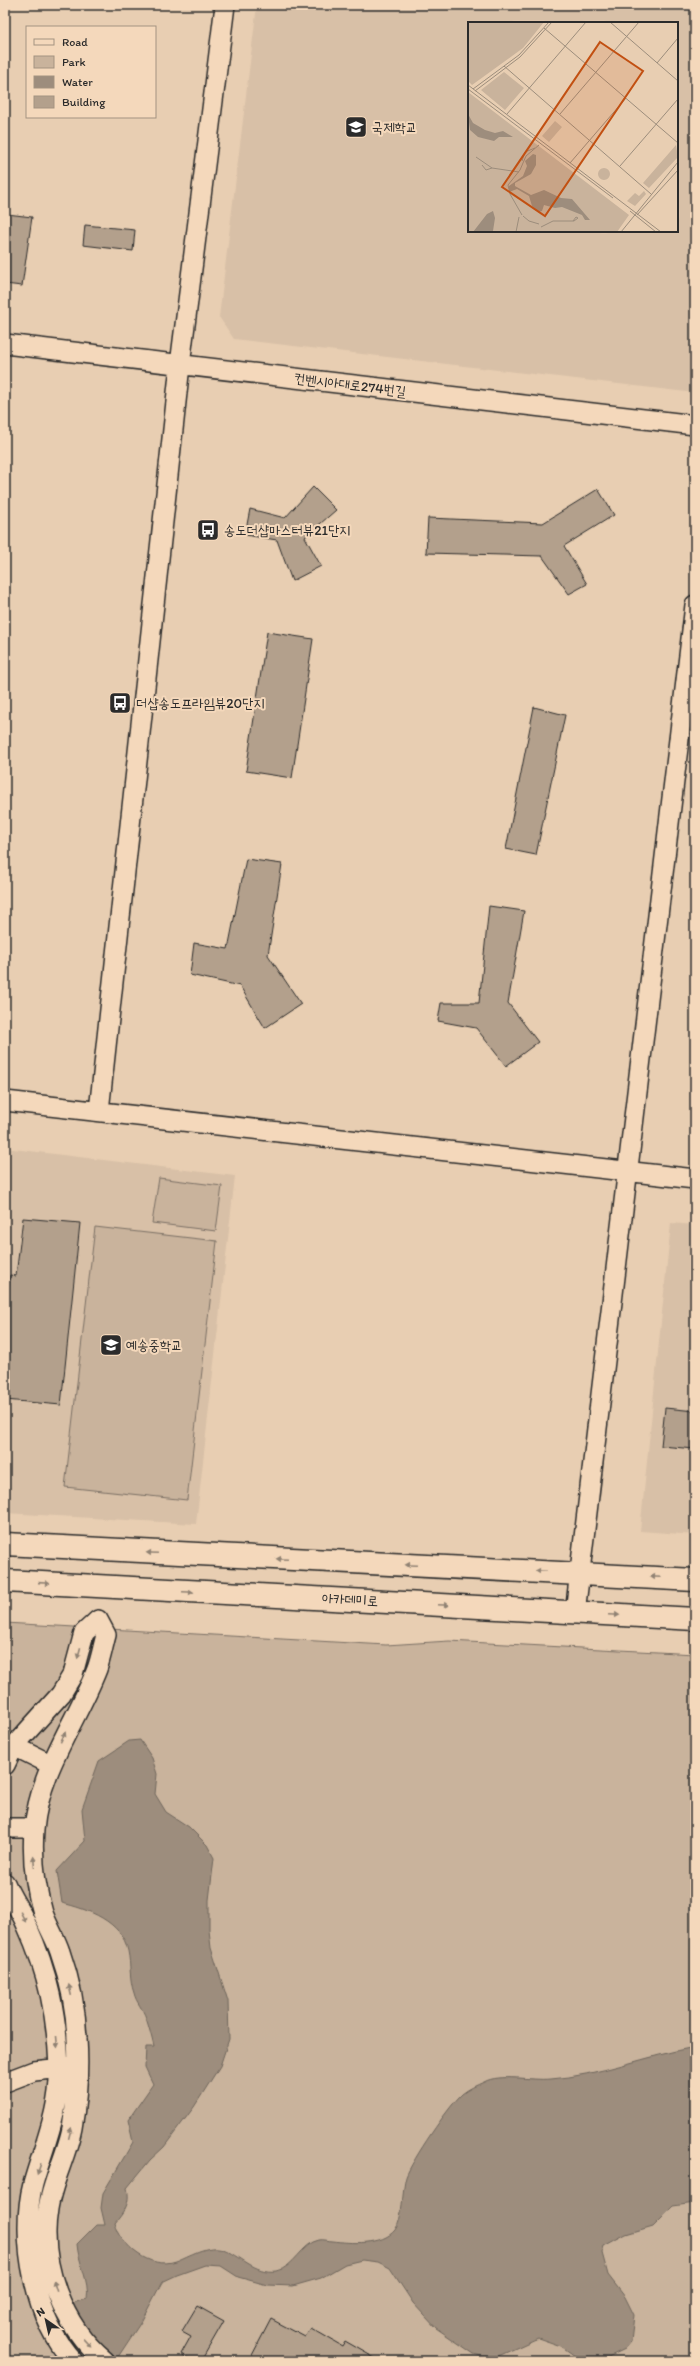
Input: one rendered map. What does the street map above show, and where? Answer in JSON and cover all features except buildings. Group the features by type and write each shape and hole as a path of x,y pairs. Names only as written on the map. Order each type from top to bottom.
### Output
{"main road":[{"path":"5,1544 580,1572 695,1580"},
{"name":"아카데미로","path":"5,1580 695,1619"}],"street":[{"path":"99,1111 180,365 225,5"},
{"name":"컨벤시아대로274번길","path":"5,344 695,425"},
{"path":"576,1613 695,605"},
{"path":"5,1101 695,1179"},
{"path":"5,1765 14,1746 61,1694 73,1674 84,1632 98,1620 106,1635 97,1668 50,1764 34,1828 34,1861 37,1886 44,1914 60,1951 71,1991 77,2039 33,2185 29,2214 29,2258 34,2282 52,2331 73,2361"},
{"path":"14,1746 50,1764"},
{"path":"5,1828 34,1828"},
{"path":"5,1883 27,1924 51,1994 68,2068 72,2128 48,2208 46,2234 51,2272 59,2298 71,2322 82,2337 105,2361"},
{"path":"5,2082 34,2071 68,2068"},
{"path":"52,2331 71,2322"}],"shaded area":[{"name":"국제학교","path":"257,5 695,5 695,393 234,339 219,317"},
{"name":"예송중학교","path":"5,1148 235,1176 196,1524 5,1513"},
{"path":"671,1223 695,1225 695,1535 640,1531"}],"green space":[{"path":"159,1178 222,1186 216,1231 152,1223"},
{"path":"95,1227 217,1241 187,1500 65,1487"},
{"path":"5,1623 386,1645 449,1641 695,1654 695,2361 5,2361"}],"water":[{"path":"140,1740 152,1758 157,1774 155,1794 166,1812 189,1827 207,1845 214,1858 209,1900 209,1930 211,1948 228,2001 229,2039 220,2066 194,2107 164,2147 150,2160 127,2188 128,2198 126,2207 115,2223 123,2240 138,2254 156,2262 166,2263 176,2261 205,2249 217,2248 229,2252 261,2270 276,2271 288,2265 303,2250 313,2242 319,2240 357,2243 382,2239 395,2230 398,2225 406,2177 415,2159 448,2110 467,2090 491,2079 551,2079 569,2077 605,2070 695,2047 695,2203 673,2206 653,2226 626,2234 604,2246 602,2253 608,2275 625,2297 634,2315 631,2342 625,2349 600,2361 582,2361 561,2346 538,2338 492,2359 474,2354 436,2328 413,2303 390,2268 378,2262 362,2260 345,2264 321,2278 293,2286 267,2285 238,2277 221,2266 205,2265 177,2275 162,2282 141,2322 116,2360 81,2328 69,2304 87,2299 87,2286 79,2258 77,2244 96,2225 105,2225 101,2208 103,2193 133,2142 128,2120 153,2084 145,2067 146,2047 154,2047 146,2018 132,1988 129,1956 124,1941 119,1932 102,1918 82,1909 62,1903 57,1871 85,1841 82,1809 99,1761 129,1741"}],"place":[{"name":"국제학교","path":"356,127"},
{"name":"송도더샵마스터뷰21단지","path":"208,530"},
{"name":"더샵송도프라임뷰20단지","path":"120,703"},
{"name":"예송중학교","path":"111,1345"}]}
